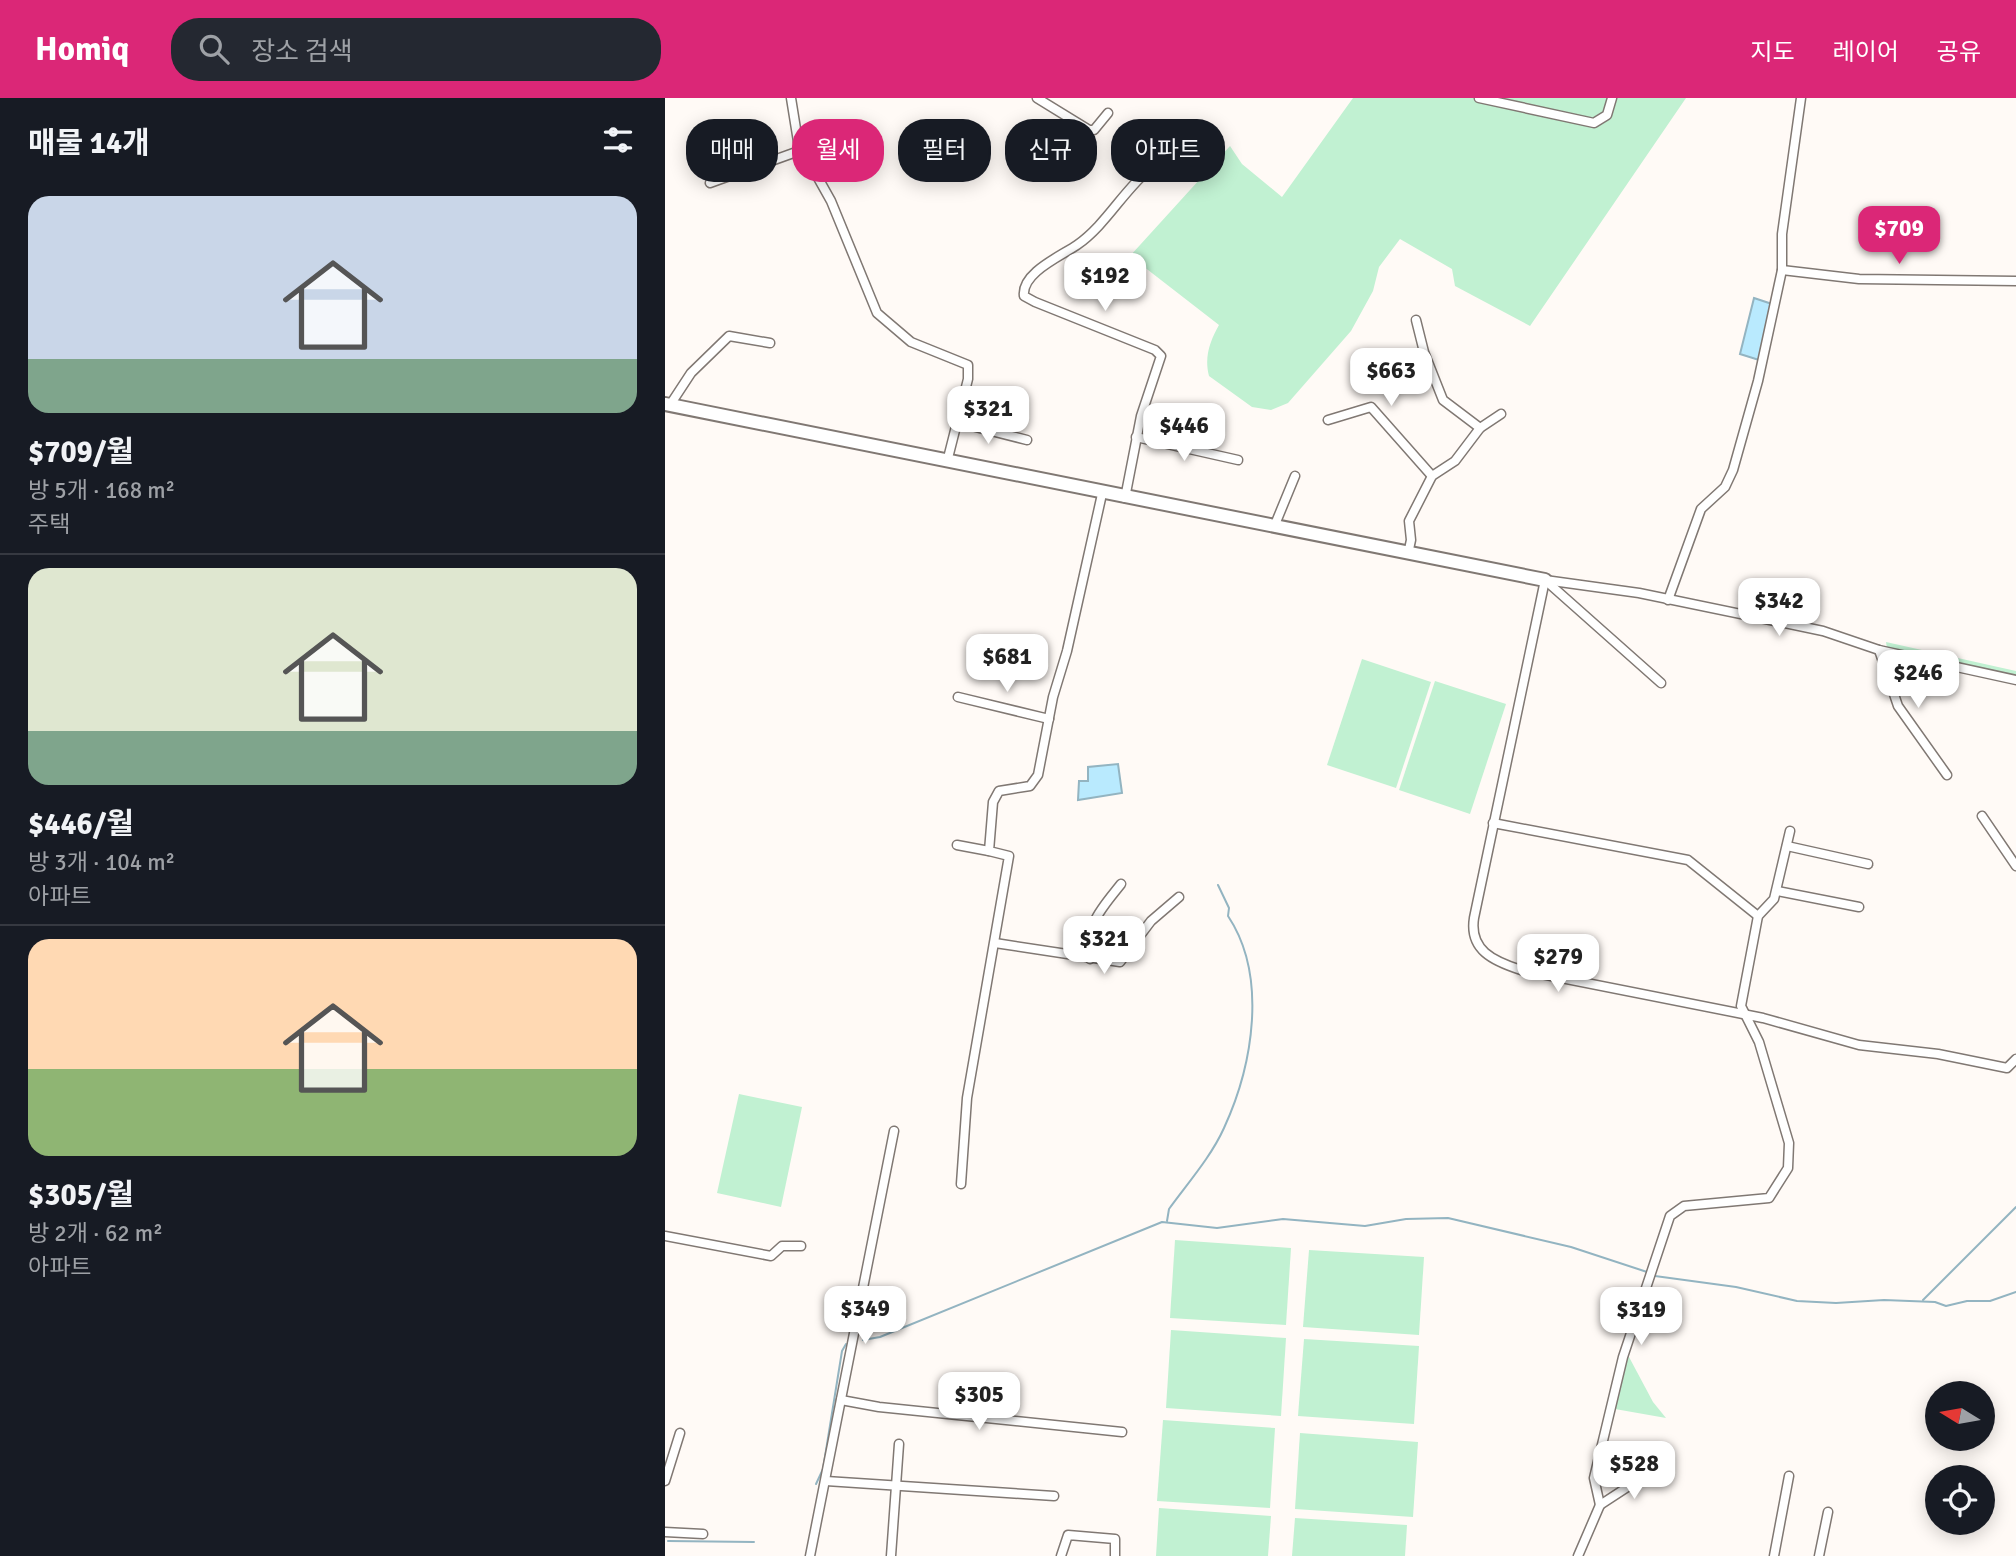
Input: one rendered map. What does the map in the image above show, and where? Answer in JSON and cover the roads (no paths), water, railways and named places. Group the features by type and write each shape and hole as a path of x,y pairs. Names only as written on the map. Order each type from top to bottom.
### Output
{"street":[{"path":"791,98 794,119"},
{"path":"1037,98 1089,130 1094,130 1108,113"},
{"path":"1484,99 1594,123 1607,115 1612,98"},
{"path":"1668,600 1701,509 1725,486 1733,470 1759,374 1783,270 1782,234 1801,98"},
{"path":"710,183 792,154"},
{"path":"820,182 831,201 877,313 911,342 968,365 968,379 947,462"},
{"path":"1125,498 1136,437 1161,356 1155,349 1035,302 1024,296 1023,291 1025,284 1043,267 1095,229 1138,182"},
{"path":"1783,270 1860,279 2016,281"},
{"path":"1416,320 1443,400 1480,428"},
{"path":"770,344 729,336 691,373 667,404 1102,494 1823,631 1879,650 2016,680"},
{"path":"1328,420 1371,407 1432,476"},
{"path":"1408,554 1411,540 1409,522 1432,476 1455,461 1480,428 1501,414"},
{"path":"956,422 1027,440"},
{"path":"1136,437 1238,460"},
{"path":"1274,527 1295,476"},
{"path":"989,852 996,795 1005,789 1024,788 1035,782 1102,494"},
{"path":"1545,580 1661,683"},
{"path":"1545,580 1472,931 1477,946 1505,965 1521,970 1745,1015 1859,1045 1938,1054 2007,1068 2016,1059"},
{"path":"1879,650 1898,706 1947,775"},
{"path":"958,697 1049,719"},
{"path":"1982,816 2016,866"},
{"path":"1493,823 1688,860 1758,916"},
{"path":"1600,1505 1594,1478 1623,1357 1670,1216 1676,1209 1724,1201 1769,1198 1775,1194 1788,1168 1790,1156 1785,1132 1759,1042 1741,1006 1758,916 1774,900 1790,831"},
{"path":"957,845 1009,856 967,1098 961,1184"},
{"path":"1787,846 1868,864"},
{"path":"1090,959 1089,933 1098,913 1121,884"},
{"path":"1777,891 1859,907"},
{"path":"995,943 1117,962 1124,960 1151,921 1179,897"},
{"path":"810,1556 894,1131"},
{"path":"665,1236 772,1256 782,1246 801,1246"},
{"path":"841,1399 879,1407 1122,1432"},
{"path":"665,1481 680,1433"},
{"path":"891,1556 899,1444"},
{"path":"1578,1556 1600,1505 1653,1471"},
{"path":"1774,1556 1789,1476"},
{"path":"826,1480 895,1487 1054,1496"},
{"path":"1819,1556 1828,1512"},
{"path":"665,1532 702,1534"},
{"path":"1061,1556 1068,1535 1078,1534 1115,1539 1115,1556"}],"water":[{"path":"1754,298 1772,304 1759,360 1740,354"},
{"path":"1118,764 1122,793 1078,800 1079,781 1088,781 1088,767"}],"waterway":[{"path":"1167,1221 1169,1209 1219,1139 1234,1103 1249,1049 1252,993 1248,966 1241,940 1228,916 1229,908 1218,885"},
{"path":"1923,1300 2016,1207"},
{"path":"863,1340 880,1337 1162,1222 1217,1228 1283,1219 1365,1226 1406,1219 1448,1218 1571,1247 1647,1272"},
{"path":"1655,1276 1736,1287 1797,1301 1836,1303 1884,1300 1935,1302 1946,1306 1967,1301 1990,1301 2016,1292"},
{"path":"816,1484 823,1469 842,1351 846,1344"},
{"path":"668,1541 754,1542"}]}
